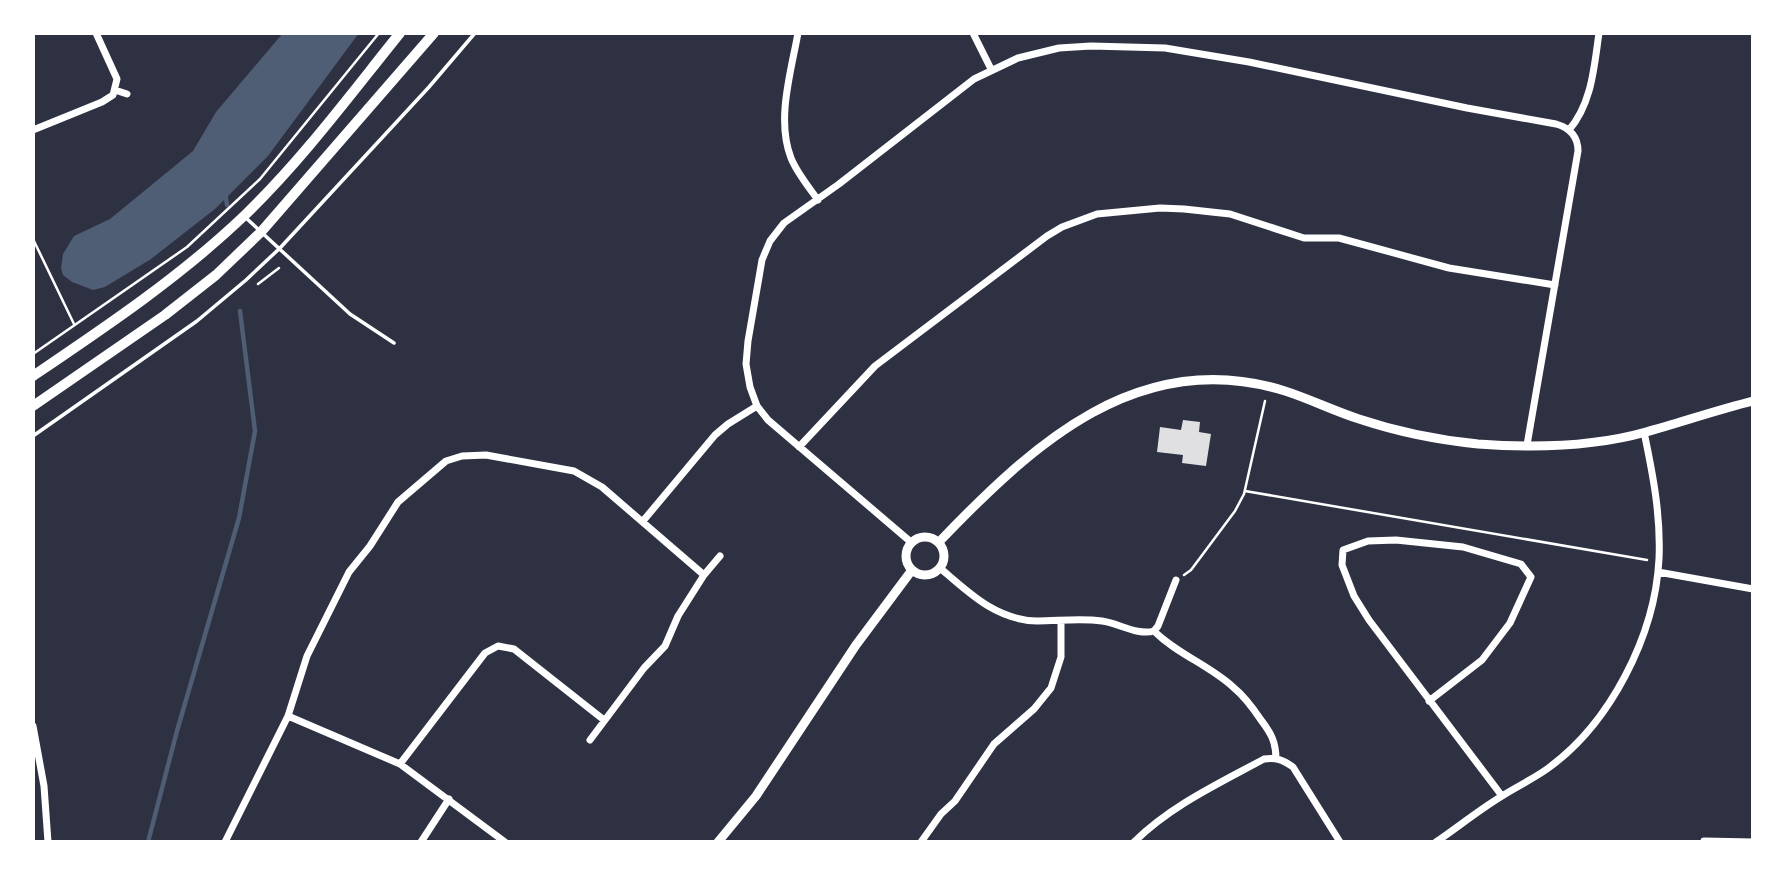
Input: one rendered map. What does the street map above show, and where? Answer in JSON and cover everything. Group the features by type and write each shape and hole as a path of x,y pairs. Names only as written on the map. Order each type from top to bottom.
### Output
{"main road":[{"path":"33,376 143,302 244,216 296,161 400,33"},
{"path":"33,407 165,315 216,275 261,232 434,33"}],"street":[{"path":"33,130 102,102 115,90 115,72 96,33"},
{"path":"798,33 785,110 786,136 796,168 818,200"},
{"path":"973,33 991,69"},
{"path":"1569,130 1586,106 1600,33"},
{"path":"912,543 768,420 757,406 746,364 762,260 770,241 784,223 818,200 962,88 991,69 1059,48 1102,46 1173,49 1257,63 1467,108 1556,124 1569,130 1576,138 1578,151 1527,445"},
{"path":"115,90 128,94"},
{"path":"799,447 850,391 898,347 1047,236 1062,227 1103,213 1160,208 1230,214 1304,238 1339,238 1448,268 1555,285"},
{"path":"939,542 1001,480 1080,419 1112,401 1141,390 1174,383 1219,380 1254,383 1286,391 1360,419 1408,433 1477,443 1527,445 1601,441 1644,432 1753,401"},
{"path":"643,521 715,435 757,406"},
{"path":"1436,842 1502,796 1547,770 1594,726 1615,695 1633,659 1650,608 1657,572 1658,513 1644,432"},
{"path":"225,842 288,716 307,656 349,572 370,546 398,502 446,461 468,455 486,455 574,471 597,483 704,575"},
{"path":"927,537 939,542 945,554 940,568 927,575 912,570 906,557 912,543 927,537"},
{"path":"1429,701 1482,660 1510,623 1531,577 1521,564 1463,547 1395,540 1368,541 1343,550 1342,565 1354,596 1429,701 1502,796"},
{"path":"590,740 644,668 665,646 678,616 704,575 720,556"},
{"path":"940,568 978,600 1004,615 1034,621 1094,620 1144,633 1154,631 1161,620 1176,580"},
{"path":"718,842 756,796 856,645 912,570"},
{"path":"1657,572 1753,589"},
{"path":"921,842 955,801 1000,738 1044,699 1051,688 1061,657 1062,621"},
{"path":"1154,631 1171,646 1232,685 1248,701 1272,734 1276,759"},
{"path":"400,764 485,653 498,646 513,649 604,720"},
{"path":"288,716 400,764 505,842"},
{"path":"33,726 44,786 48,842"},
{"path":"1135,842 1163,816 1181,804 1264,759 1286,762 1293,768 1340,842"},
{"path":"421,842 449,799"},
{"path":"1704,841 1753,842"}],"lane":[{"path":"33,436 197,321 246,280 429,87 475,33"},
{"path":"244,216 350,314 394,343"}],"path":[{"path":"33,355 187,247 260,179 379,33"},
{"path":"33,239 74,326"},
{"path":"258,284 279,268"},
{"path":"1176,580 1191,570 1235,511 1245,491 1265,401"},
{"path":"1245,491 1647,560"}],"water":[{"path":"283,33 359,33 268,156 215,209 151,259 105,287 93,290 72,282 63,275 63,254 74,236 110,219 193,151 216,112"}],"building":[{"path":"1183,420 1200,422 1199,432 1211,434 1206,466 1182,463 1183,455 1157,452 1160,427 1181,430"}],"waterway":[{"path":"225,192 227,205"},
{"path":"148,842 239,518 255,431 240,311"}]}
